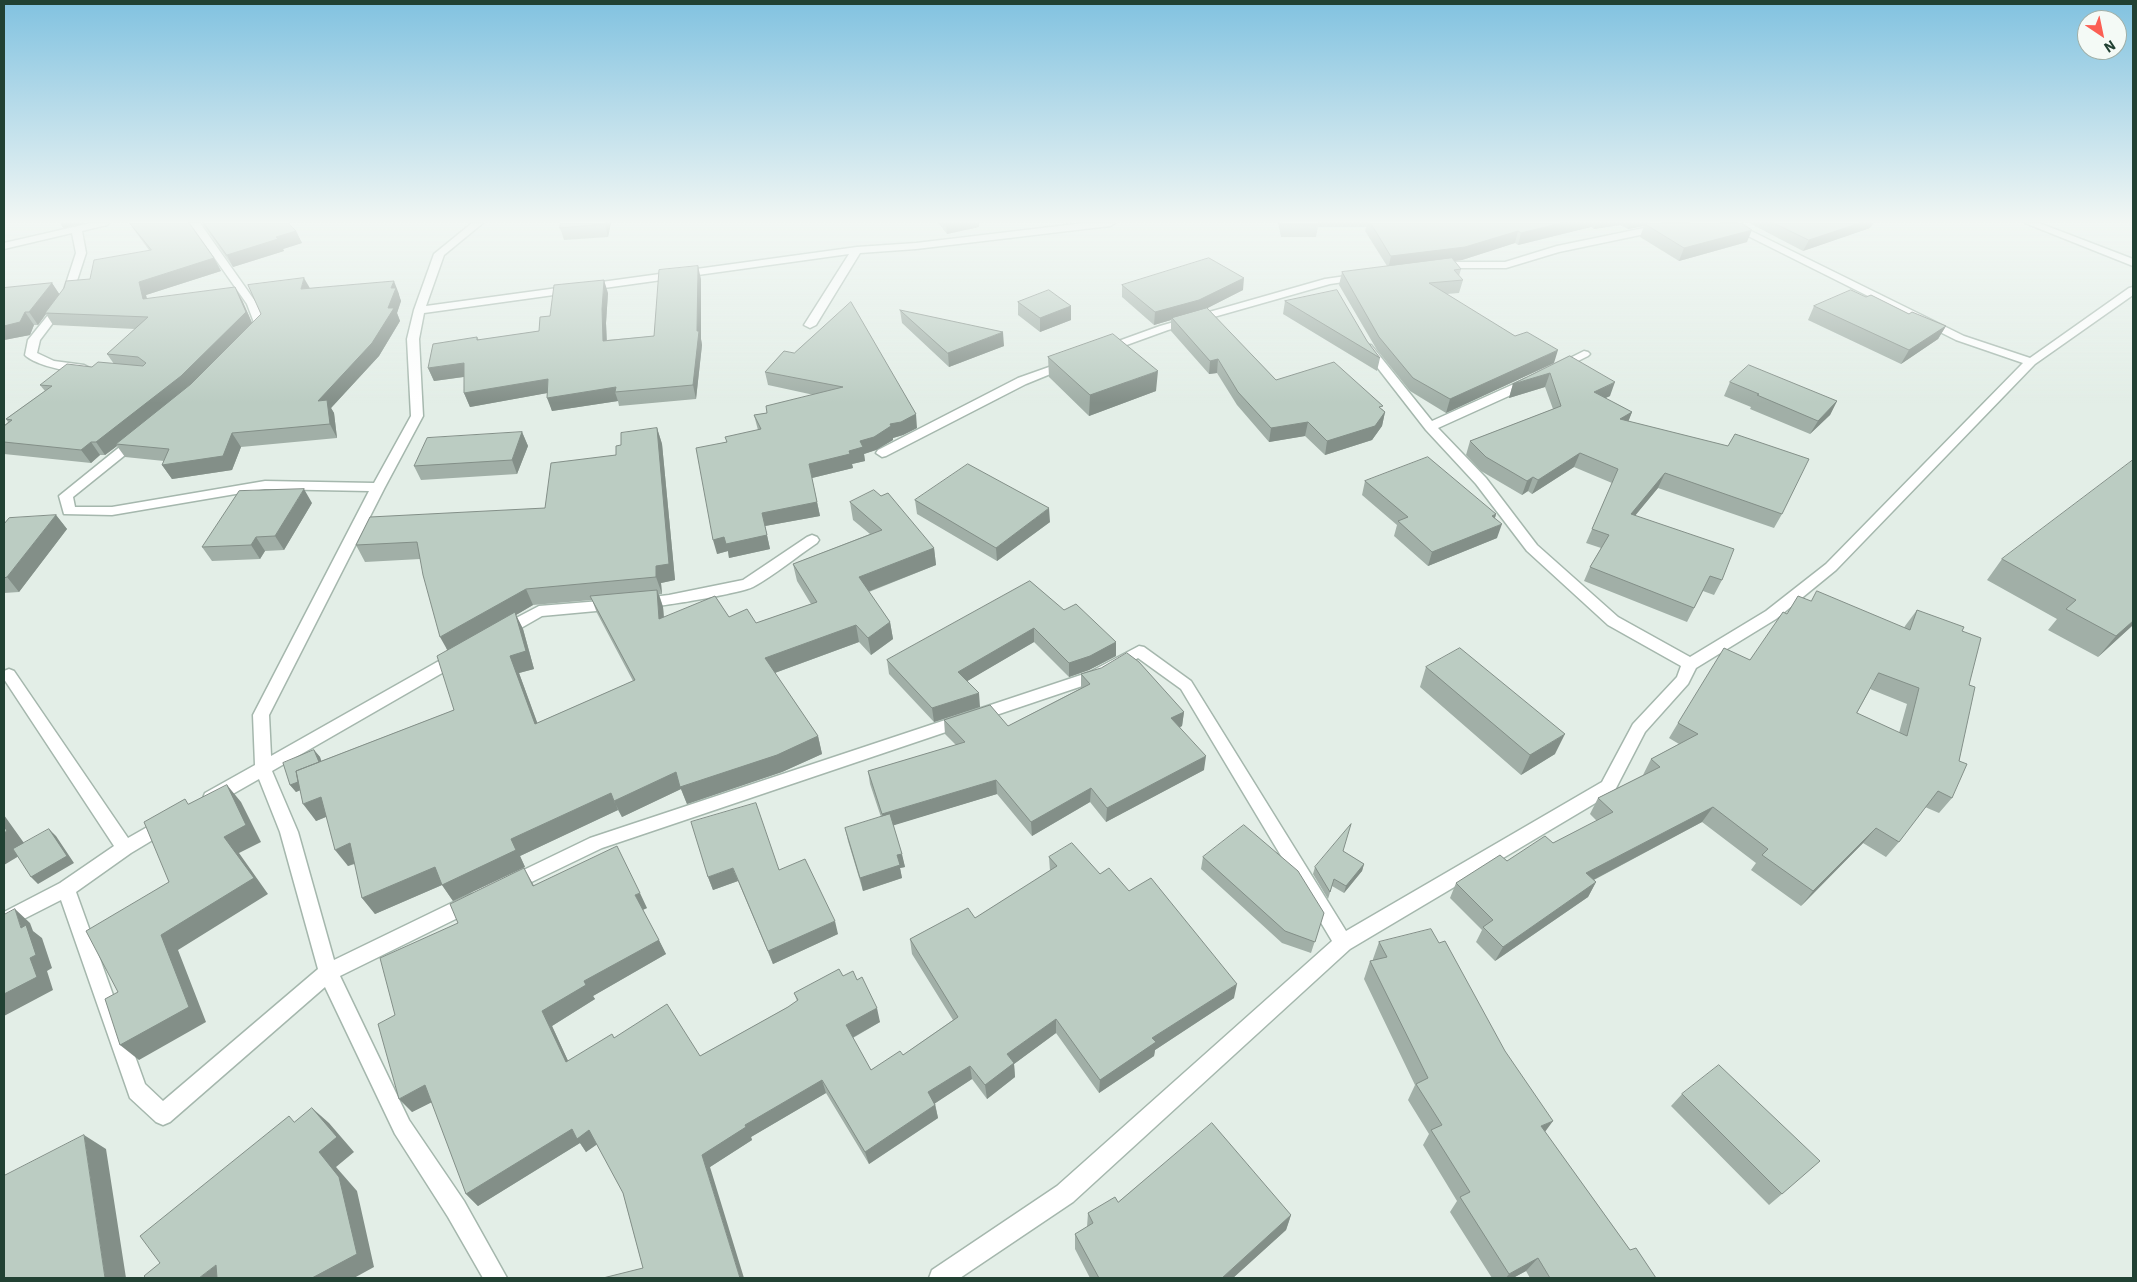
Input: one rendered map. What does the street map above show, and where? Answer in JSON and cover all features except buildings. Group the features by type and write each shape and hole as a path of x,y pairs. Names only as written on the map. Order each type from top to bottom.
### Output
{"street":[{"path":"71,283 66,299 34,340 31,355 51,364 98,370"},
{"path":"237,283 252,304 261,326 240,346"},
{"path":"429,283 419,310 413,339 417,416 261,714 263,768 288,832 328,972 402,1127 456,1209 496,1278"},
{"path":"419,310 617,283"},
{"path":"810,326 837,283"},
{"path":"1093,354 1164,328 1323,283"},
{"path":"1330,283 1338,297"},
{"path":"1848,283 1960,338 2032,362"},
{"path":"940,1278 1065,1194 1343,943 1608,787 1638,728 1682,680 1690,664 1771,615 1831,567 2032,362 2133,290"},
{"path":"1361,336 1370,352 1430,427 1481,481 1532,548 1613,621 1690,664"},
{"path":"1430,427 1525,384 1584,354"},
{"path":"882,453 1022,381 1075,361"},
{"path":"148,430 66,496 69,510 112,511 265,485 378,488"},
{"path":"488,640 539,611 669,600 747,584 812,540"},
{"path":"194,808 470,650"},
{"path":"66,889 137,1092 163,1115 328,972 596,843 1095,676 1139,651 1186,685 1343,943"},
{"path":"9,674 124,848"},
{"path":"4,921 66,889 124,848 176,818"}]}
